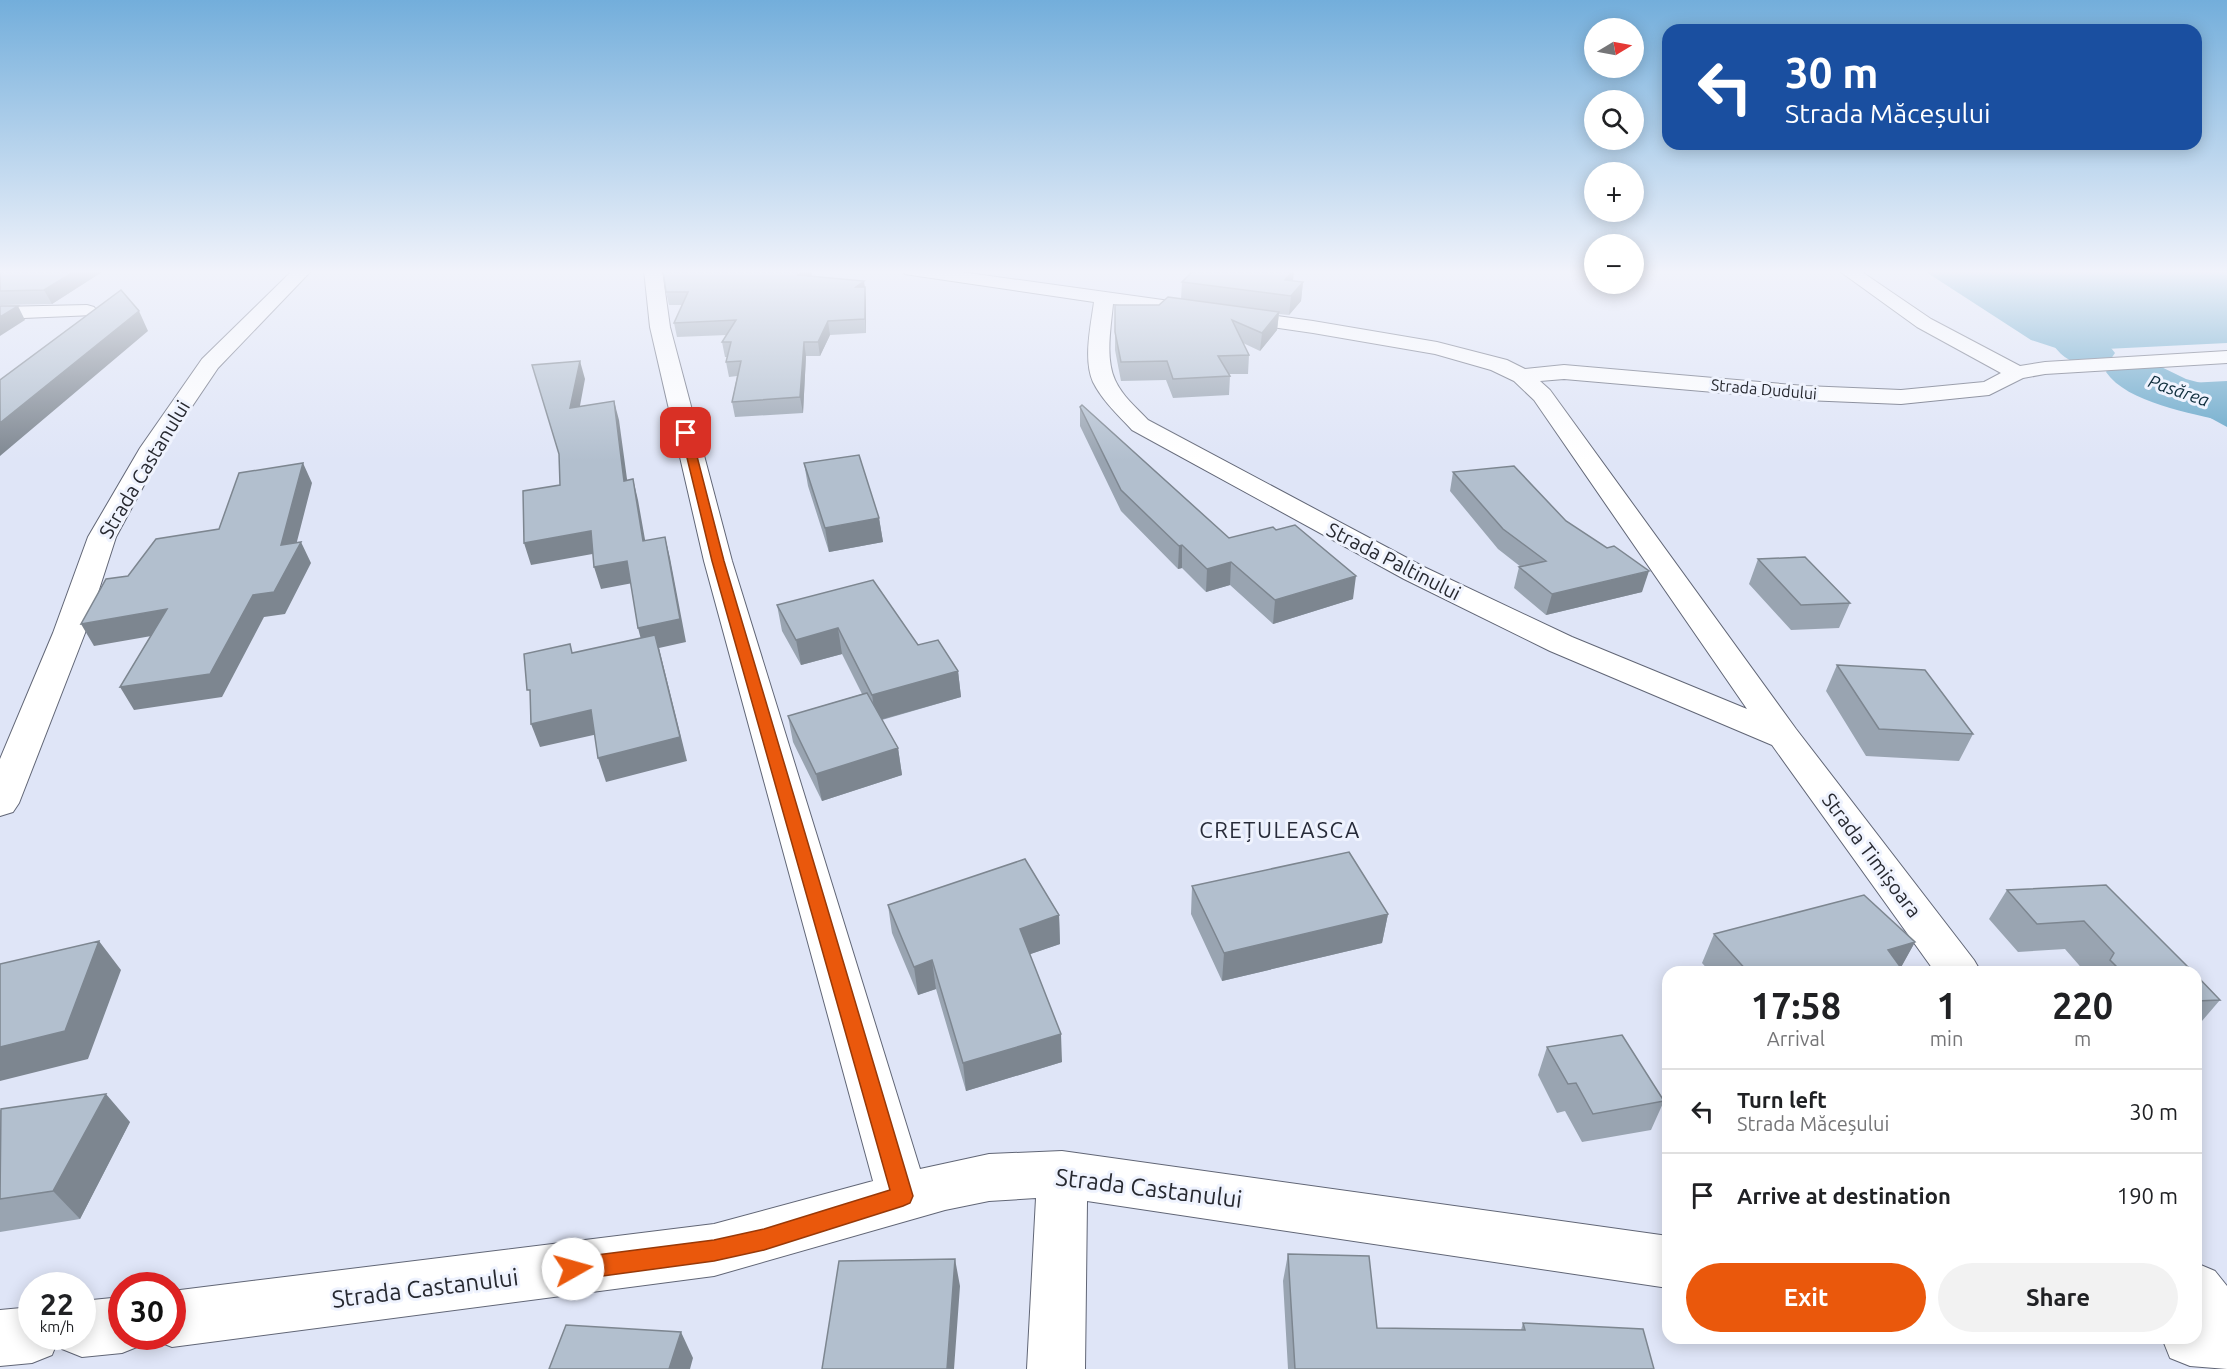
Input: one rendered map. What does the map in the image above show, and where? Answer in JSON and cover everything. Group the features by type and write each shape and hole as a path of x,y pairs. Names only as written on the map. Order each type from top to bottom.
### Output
{"street":[{"name":"Strada Castanului","path":"0,803 69,633 102,537 152,448 210,364 240,334"},
{"path":"662,334 718,561 903,1196"},
{"name":"Strada Paltinului","path":"1101,334 1103,379 1118,402 1140,425 1414,573 1498,614 1561,644 1785,737"},
{"name":"Strada Dudului","path":"1345,334 1437,348 1499,365 1522,376 1542,395 1785,737"},
{"path":"1942,334 2011,377"},
{"name":"Strada Dudului","path":"1522,376 1573,372 1805,393 1901,397 1989,388 2011,377 2060,366 2227,357"},
{"name":"Strada Timișoara","path":"1785,737 1955,966"},
{"name":"Strada Castanului","path":"186,1317 714,1250 764,1240 903,1196 982,1178 1062,1174 1662,1261"},
{"path":"1056,1369 1062,1174"},
{"path":"2202,1298 2227,1331"},
{"path":"0,1338 18,1336"},
{"path":"2202,1340 2227,1343"}],"water":[{"path":"2022,334 2227,334 2227,343 2065,351 2031,340"},
{"path":"2227,381 2227,427 2150,385"}],"building":[{"path":"62,334 111,334 0,423 0,380"},
{"path":"727,334 822,334 818,342 804,342 800,397 732,402 741,361 726,362 731,342 722,342"},
{"path":"1115,334 1239,334 1249,355 1218,356 1230,376 1173,379 1167,361 1121,362"},
{"path":"580,361 570,408 614,401 624,481 633,479 643,541 665,537 680,619 638,628 627,561 594,567 591,531 524,543 523,491 560,485 559,454 532,365"},
{"path":"1082,405 1229,538 1273,527 1276,530 1295,525 1356,576 1275,600 1231,562 1207,569 1182,545 1179,546 1121,490 1080,407"},
{"path":"859,455 879,518 825,528 804,463"},
{"path":"303,463 281,545 301,542 274,592 253,595 210,674 120,687 167,609 81,624 106,579 128,576 156,539 219,529 239,473"},
{"path":"1514,466 1566,521 1607,548 1614,546 1649,571 1552,594 1519,567 1546,561 1503,529 1453,472"},
{"path":"1805,557 1850,603 1801,605 1758,559"},
{"path":"873,580 918,645 938,640 958,671 872,695 838,628 796,640 777,605"},
{"path":"655,635 680,737 598,758 591,710 531,724 530,690 527,690 524,654 570,644 572,653"},
{"path":"1837,665 1925,670 1973,734 1879,729"},
{"path":"867,693 898,748 816,774 788,716"},
{"path":"1349,852 1388,914 1224,953 1192,886"},
{"path":"1025,859 1059,915 1020,929 1061,1034 963,1063 932,960 914,967 888,905"},
{"path":"2106,885 2187,966 2116,966 2110,960 2114,953 2084,921 2037,924 2007,890"},
{"path":"1864,895 1915,942 1888,950 1900,966 1743,966 1714,934"},
{"path":"99,941 65,1031 0,1047 0,964"},
{"path":"2202,981 2220,1000 2202,1001"},
{"path":"1622,1035 1662,1098 1662,1101 1593,1114 1576,1083 1568,1084 1547,1047"},
{"path":"106,1094 53,1191 0,1199 1,1109"},
{"path":"1288,1254 1369,1256 1377,1328 1525,1330 1523,1323 1643,1329 1654,1369 1295,1369"},
{"path":"955,1259 947,1369 822,1369 839,1261"},
{"path":"566,1325 681,1332 669,1369 549,1369"}],"waterway":[{"name":"Pasărea","path":"2070,334 2080,346 2091,353"},
{"name":"Pasărea","path":"2131,372 2168,390 2227,406"}],"district":[{"name":"CREȚULEASCA","path":"1280,829"}],"route":[{"path":"573,1269 714,1250 764,1240 903,1196 718,561 686,433"}]}
